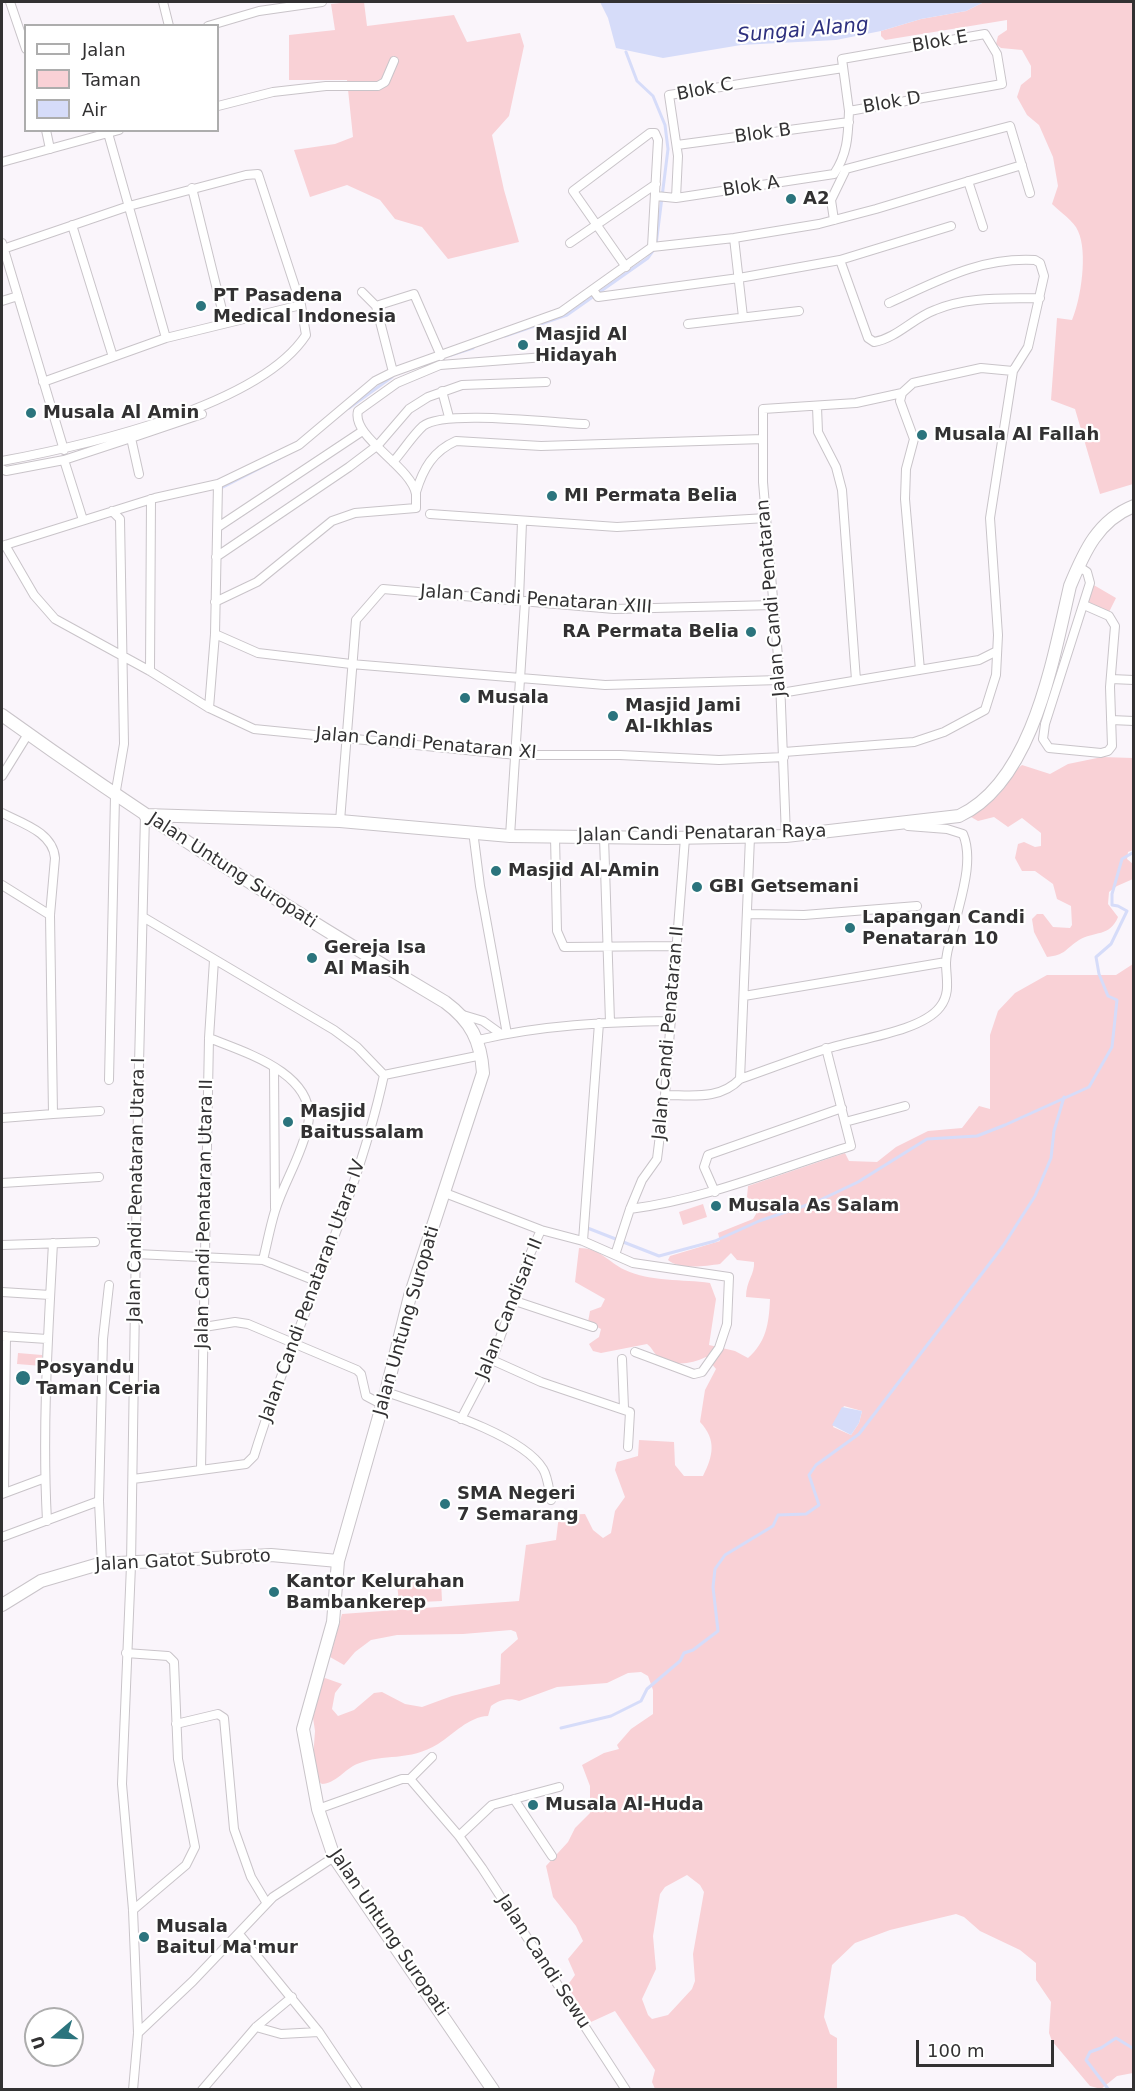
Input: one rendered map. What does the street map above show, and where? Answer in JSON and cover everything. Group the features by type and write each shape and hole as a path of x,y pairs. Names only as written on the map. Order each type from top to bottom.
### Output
{"main road":[{"name":"Jalan Candi Penataran Raya","path":"145,815 340,821 510,836 684,838 786,836 898,825 959,816 978,808 1021,755 1034,719 1070,586 1078,566 1094,535 1122,510 1134,506"},
{"name":"Jalan Untung Suropati","path":"2,715 145,815 288,908 463,1015 478,1040 482,1054 483,1073 410,1296 387,1392 338,1561 333,1622 303,1730 318,1809 334,1857 493,2090"},
{"name":"Jalan Gatot Subroto","path":"2,1605 41,1581 102,1565 271,1555 338,1561"}],"street":[{"path":"10,2 24,43"},
{"path":"163,2 168,24"},
{"path":"215,24 259,11 322,2"},
{"name":"Blok E","path":"842,63 986,34 997,54 1002,84"},
{"path":"219,106 273,92 326,86 378,86 385,82 394,61"},
{"path":"842,63 849,111"},
{"name":"Blok C","path":"665,197 677,146 669,95 842,63"},
{"name":"Blok D","path":"834,174 844,160 849,137 849,111 1002,84"},
{"name":"Blok B","path":"677,146 849,122"},
{"path":"834,220 831,200 846,169 1010,126 1030,193"},
{"path":"46,132 50,149"},
{"path":"2,162 112,132"},
{"path":"108,133 166,338"},
{"path":"626,267 573,188 650,133 658,135 656,184 665,197 655,247"},
{"path":"3,546 151,499 218,484 299,445 375,381 393,372 561,312 595,294 626,267 655,247 734,238 834,220 1022,165"},
{"path":"2,461 64,450 159,421 241,390 281,364 298,347 306,335 301,305 258,174 192,188 2,246 64,450"},
{"name":"Blok A","path":"665,197 834,174"},
{"path":"968,180 983,227"},
{"path":"570,243 656,184"},
{"path":"192,188 225,322"},
{"path":"72,225 113,357"},
{"path":"595,294 739,278 840,260 951,226"},
{"path":"734,238 743,317"},
{"path":"856,680 842,489 836,467 818,432 815,406 856,403 902,393 913,383 944,374 981,368 1013,371 1028,347 1044,276 1040,263 1035,260 1003,259 985,262 890,303"},
{"path":"840,260 868,338 874,342 909,326 932,311 956,303 1040,298"},
{"path":"362,292 376,306 393,372"},
{"path":"376,306 414,294 441,356"},
{"path":"2,301 18,296"},
{"path":"43,382 166,338 301,305"},
{"path":"688,324 799,311"},
{"path":"416,492 378,445 361,432 356,417 358,411 397,383 441,365 572,355"},
{"name":"Jalan Candi Penataran XI","path":"3,546 34,595 55,619 83,632 122,658 150,671 209,708 254,729 517,755 620,754 719,760 914,742 944,732 985,710 996,675 995,652 998,635 990,518 1013,371"},
{"path":"216,557 335,478 378,445 409,409 442,391 462,385 546,382"},
{"path":"442,391 449,417"},
{"path":"902,393 900,401 914,439 906,469 905,490 920,670"},
{"name":"Jalan Candi Penataran","path":"786,836 781,693 766,518 763,410 815,406"},
{"path":"2,470 64,460 202,414"},
{"path":"393,462 424,426 449,417 585,424"},
{"path":"218,527 361,432"},
{"path":"131,438 140,474"},
{"path":"215,602 257,582 332,521 355,513 416,508 416,492 422,473 431,459 445,446 456,441 541,446 763,439"},
{"path":"64,460 83,520"},
{"path":"209,708 215,634 218,484"},
{"path":"150,671 151,499"},
{"path":"109,1080 116,796 124,744 120,519 112,511"},
{"path":"429,514 617,527 766,518"},
{"path":"510,836 521,677 522,522"},
{"path":"1078,566 1089,577 1084,605 1045,724 1045,744 1049,748 1101,753 1108,751 1112,746 1112,680 1115,637 1113,619 1084,605"},
{"name":"Jalan Candi Penataran XIII","path":"351,664 356,620 383,589 634,609 774,605"},
{"path":"215,634 258,652 351,664 606,686 780,680"},
{"path":"781,693 979,660 995,652"},
{"path":"340,821 351,664"},
{"path":"1112,680 1134,680"},
{"path":"1111,720 1134,721"},
{"path":"2,776 28,734"},
{"path":"2,813 43,836 55,850 50,915 49,1114"},
{"name":"Jalan Candi Penataran Utara I","path":"133,2090 138,2033 133,1910 122,1784 131,1565 145,815"},
{"path":"665,1095 714,1095 731,1088 740,1079 826,1048 914,1024 928,1017 940,1007 947,992 946,962 959,903 967,843 963,834 955,831 898,825"},
{"path":"473,831 504,1034"},
{"path":"555,836 557,931 564,947 677,946"},
{"path":"604,837 610,1022"},
{"path":"740,1079 750,837"},
{"name":"Jalan Candi Penataran II","path":"616,1251 642,1180 657,1159 665,1095 684,838"},
{"path":"2,885 50,915"},
{"path":"748,914 804,915 917,906"},
{"path":"143,917 334,1030 357,1047 384,1075 482,1054"},
{"name":"Jalan Candi Penataran Utara II","path":"201,1469 208,1038 214,960"},
{"path":"744,996 946,962"},
{"path":"463,1015 483,1022 504,1034"},
{"path":"478,1040 504,1034 599,1023 671,1021"},
{"path":"583,1241 599,1023"},
{"path":"208,1038 274,1066 299,1088 309,1119 275,1211 263,1260"},
{"path":"630,1209 672,1203 715,1192 851,1146 826,1048"},
{"path":"274,1066 275,1211"},
{"name":"Jalan Candi Penataran Utara IV","path":"132,1479 246,1464 252,1459 292,1344 368,1143 384,1075"},
{"path":"845,1122 905,1106"},
{"path":"715,1192 704,1167 704,1161 708,1155 842,1108"},
{"path":"2,1118 100,1111"},
{"path":"2,1183 99,1177"},
{"path":"445,1193 542,1230 616,1251 633,1263 726,1275 730,1279 727,1324 719,1348 702,1372 694,1374 635,1352"},
{"name":"Jalan Candisari II","path":"461,1419 492,1360 531,1252 542,1230"},
{"path":"2,1245 95,1242"},
{"path":"47,1521 45,1478 47,1339 53,1243"},
{"path":"136,1254 263,1260 316,1281"},
{"path":"102,1565 99,1501 103,1339 109,1285"},
{"path":"2,1292 50,1295"},
{"path":"515,1301 593,1327"},
{"path":"204,1327 243,1323 357,1370 361,1374 366,1396 383,1405"},
{"path":"45,1478 3,1493 4,1336 47,1339"},
{"path":"622,1359 624,1408"},
{"path":"492,1360 541,1382 624,1408 632,1415 628,1448"},
{"path":"387,1392 461,1419 521,1448 543,1470 551,1500"},
{"path":"2,1537 99,1501"},
{"path":"126,1653 172,1659 178,1759 195,1847 186,1865 133,1910"},
{"path":"176,1724 218,1714 225,1718 234,1829 251,1877 266,1902"},
{"path":"318,1809 402,1779 410,1779 432,1757"},
{"name":"Jalan Candi Sewu","path":"410,1779 459,1836 626,2090"},
{"path":"459,1836 492,1805 559,1787"},
{"path":"514,1799 552,1856"},
{"path":"138,2033 238,1934 266,1902 334,1857"},
{"path":"238,1934 319,2032 358,2090"},
{"path":"202,2090 256,2027 292,1997"},
{"path":"256,2027 281,2034 319,2032"}],"green space":[{"path":"364,2 367,26 454,15 467,42 520,33 524,46 509,116 492,135 504,190 519,242 448,259 422,227 395,219 380,200 347,185 310,197 294,150 335,144 353,137 347,80 289,80 289,35 335,30 331,4"},
{"path":"984,2 1133,2 1133,484 1100,494 1075,409 1051,400 1057,318 1072,320 1080,288 1083,251 1076,227 1052,204 1058,186 1053,157 1039,125 1027,115 1017,97 1021,85 1031,77 1031,66 1022,50 1001,48 996,44 998,36 1007,30 1007,20 885,40 881,36 881,31 921,19 966,11"},
{"path":"1092,584 1116,598 1109,612 1088,602"},
{"path":"1102,757 1133,758 1133,850 1128,852 1127,859 1133,864 1133,879 1109,892 1108,904 1118,917 1111,928 1079,940 1062,953 1047,957 1034,932 1032,919 1037,914 1043,914 1053,927 1070,928 1072,925 1071,906 1057,899 1053,884 1035,871 1022,871 1015,858 1018,844 1024,842 1035,847 1041,846 1041,833 1022,818 1008,827 994,817 978,821 971,817 995,798 1022,765 1050,774 1068,764"},
{"path":"1133,964 1133,2073 1117,2076 1101,2089 1090,2086 1052,2041 1049,2033 1051,2002 1036,1980 1036,1963 1020,1950 980,1931 964,1917 956,1914 890,1930 855,1943 832,1965 824,2017 830,2034 837,2038 837,2089 655,2089 652,2082 655,2070 615,2011 591,2022 567,1986 575,1975 568,1959 583,1941 576,1926 553,1897 546,1866 568,1842 575,1828 590,1813 590,1786 582,1765 604,1753 619,1749 617,1745 631,1729 653,1714 653,1690 648,1676 641,1672 628,1673 607,1683 557,1687 519,1701 508,1699 501,1701 491,1706 488,1716 474,1719 427,1750 357,1764 331,1782 322,1784 318,1781 313,1759 315,1731 312,1711 321,1680 325,1678 342,1684 335,1693 332,1709 338,1716 354,1710 374,1693 382,1692 405,1704 422,1707 452,1696 500,1684 501,1654 518,1639 516,1632 511,1630 463,1634 397,1635 371,1640 355,1652 344,1665 330,1657 342,1614 519,1601 526,1545 556,1540 559,1515 585,1514 593,1530 603,1538 611,1533 615,1511 625,1497 615,1470 617,1462 638,1456 639,1440 674,1442 675,1465 684,1476 703,1476 712,1448 709,1435 700,1422 705,1390 716,1369 706,1357 695,1361 671,1363 658,1357 647,1344 601,1353 593,1351 589,1344 599,1337 601,1329 588,1322 590,1311 601,1307 605,1299 575,1282 579,1248 593,1250 619,1267 645,1277 710,1283 716,1299 709,1345 735,1351 748,1358 763,1339 770,1308 770,1299 746,1297 754,1262 737,1260 731,1253 720,1264 686,1266 668,1260 670,1256 720,1241 718,1233 753,1219 756,1214 755,1205 747,1197 748,1186 845,1153 849,1161 877,1162 896,1147 928,1131 962,1128 979,1106 990,1109 990,1035 998,1011 1015,993 1047,975 1116,975","holes":["844,1406 862,1411 859,1423 851,1435 833,1427","687,1875 700,1885 704,1892 693,1954 695,1981 692,1989 668,2015 652,2019 642,1999 656,1969 653,1936 660,1894 665,1887"]},
{"path":"703,1204 707,1217 683,1225 679,1212"},
{"path":"18,1353 42,1355 42,1366 17,1364"},
{"path":"441,1580 442,1601 399,1603 397,1583"}],"water":[{"name":"Sungai Alang","path":"600,2 763,4 984,2 966,11 921,19 881,31 836,40 741,45 663,58 616,48 608,18"},
{"path":"842,1407 862,1411 859,1423 851,1435 832,1425"}],"waterway":[{"path":"626,52 637,81 653,96 665,125 668,149 656,245"},
{"path":"505,336 567,315 648,258 653,251"},
{"path":"451,355 473,348"},
{"path":"349,408 392,377"},
{"path":"223,487 280,458"},
{"path":"585,1227 659,1256 715,1241 759,1221 816,1202 858,1182 927,1139 977,1136 1089,1087 1112,1047 1117,1000 1108,996 1099,974 1096,957 1111,944 1127,911 1112,905 1112,894 1122,859 1134,852"},
{"path":"561,1728 611,1716 641,1701 647,1689 680,1661 684,1653 693,1650 718,1631 713,1587 715,1569 725,1555 773,1526 778,1515 806,1514 819,1505 809,1475 816,1465 859,1434 1003,1246 1035,1196 1051,1158 1054,1131 1064,1097"},
{"path":"1109,2090 1086,2060 1090,2052 1116,2038 1134,2049"}],"place":[{"name":"A2","path":"791,199"},
{"name":"PT Pasadena Medical Indonesia","path":"201,306"},
{"name":"Masjid Al Hidayah","path":"523,345"},
{"name":"Musala Al Amin","path":"31,413"},
{"name":"Musala Al Fallah","path":"922,435"},
{"name":"MI Permata Belia","path":"552,496"},
{"name":"RA Permata Belia","path":"751,632"},
{"name":"Musala","path":"465,698"},
{"name":"Masjid Jami Al-Ikhlas","path":"613,716"},
{"name":"Masjid Al-Amin","path":"496,871"},
{"name":"GBI Getsemani","path":"697,887"},
{"name":"Lapangan Candi Penataran 10","path":"850,928"},
{"name":"Gereja Isa Al Masih","path":"312,958"},
{"name":"Masjid Baitussalam","path":"288,1122"},
{"name":"Musala As Salam","path":"716,1206"},
{"name":"Posyandu Taman Ceria","path":"23,1378"},
{"name":"SMA Negeri 7 Semarang","path":"445,1504"},
{"name":"Kantor Kelurahan Bambankerep","path":"274,1592"},
{"name":"Musala Al-Huda","path":"533,1805"},
{"name":"Musala Baitul Ma'mur","path":"144,1937"}]}
